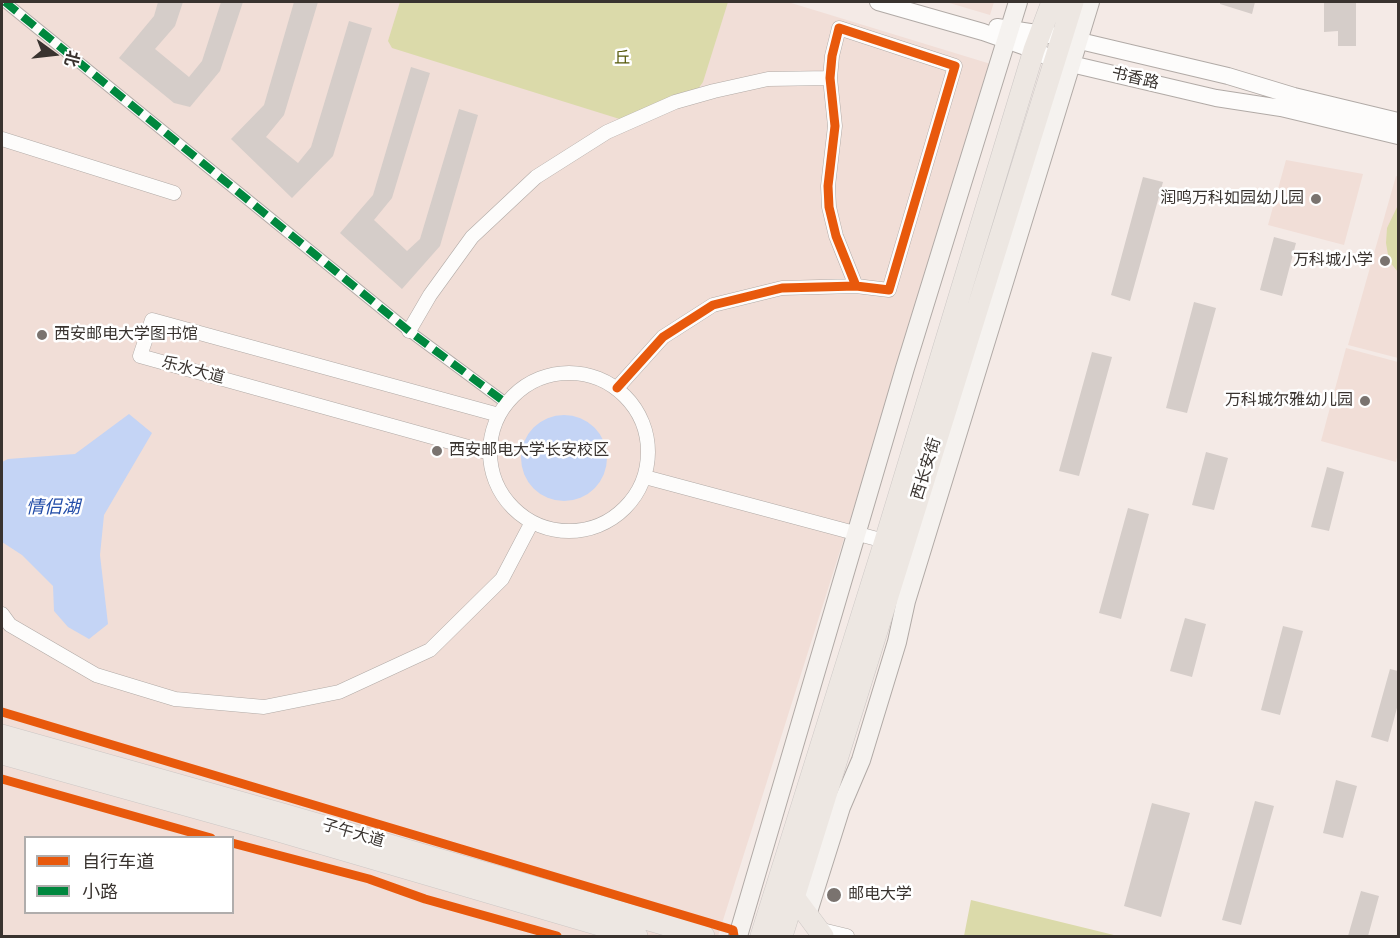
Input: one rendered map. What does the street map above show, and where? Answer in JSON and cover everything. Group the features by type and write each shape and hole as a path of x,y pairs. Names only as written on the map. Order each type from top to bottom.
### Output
{"main road":[{"path":"738,936 1018,2"},
{"name":"西长安街","path":"761,936 894,543 1062,62 1054,40 1052,2"},
{"name":"西长安街","path":"782,936 894,543 1054,40 1073,2"},
{"path":"1054,40 1090,2"},
{"path":"816,927 841,807 861,760 897,642 906,601 1062,62"},
{"name":"子午大道","path":"2,735 704,936"},
{"name":"子午大道","path":"2,754 278,831 637,936"},
{"path":"794,897 816,927"}],"street":[{"path":"5,2 503,409"},
{"name":"书香路","path":"878,2 1008,34 1054,40 1228,75 1294,96 1398,121"},
{"name":"书香路","path":"905,2 1008,34"},
{"path":"617,388 663,337 713,305 782,288 855,286 889,290 955,66 839,28 832,56 830,78 835,126 828,186 829,207 836,236 855,286"},
{"name":"书香路","path":"1062,62 1216,98 1281,108 1398,136"},
{"path":"409,331 430,295 472,237 536,177 607,132 675,102 714,91 768,80 830,78"},
{"path":"2,139 174,193"},
{"name":"乐水大道","path":"490,453 140,357 152,320 503,409"},
{"path":"571,372 595,376 617,388 636,408 647,433 648,460 645,477 626,507 606,522 583,530 557,530 532,522 516,511 502,494 493,474 490,453 492,433 503,409 524,386 547,375 571,372"},
{"path":"645,477 894,543"},
{"path":"2,614 10,625 96,675 175,699 264,707 339,692 430,650 502,579 532,522"},
{"path":"816,927 848,936"}],"shaded area":[{"name":"西安邮电大学长安校区","path":"2,2 788,2 994,65 718,936 2,936"},
{"path":"946,2 994,2 990,15"},
{"name":"润鸣万科如园幼儿园","path":"1286,160 1363,174 1344,245 1268,225"},
{"name":"万科城小学","path":"1396,176 1398,177 1398,358 1348,345"},
{"name":"万科城尔雅幼儿园","path":"1346,348 1398,362 1398,453 1396,462 1321,441"}],"green space":[{"name":"丘","path":"400,2 728,2 703,82 693,96 626,121 392,48 388,41"},
{"path":"1398,205 1398,272 1389,261 1386,243 1387,228"},
{"path":"971,900 1118,936 964,936"}],"water":[{"name":"情侣湖","path":"129,414 152,433 104,515 100,555 108,624 89,639 68,627 54,611 53,586 22,555 2,542 2,462 8,459 75,454"},
{"path":"564,415 588,422 600,434 607,458 600,482 588,494 564,501 540,494 528,482 521,458 528,434 540,422"}],"building":[{"path":"158,2 183,2 175,26 155,49 189,77 202,61 221,2 243,2 220,71 190,107 174,103 119,58 154,16"},
{"path":"294,2 318,2 284,115 266,137 298,163 311,147 349,21 372,28 333,156 292,198 231,139 264,105"},
{"path":"1220,2 1255,2 1252,14 1220,4"},
{"path":"1324,2 1356,2 1356,46 1338,46 1338,31 1324,32"},
{"path":"411,67 430,73 392,198 374,220 407,251 420,239 459,109 478,115 440,246 402,289 340,233 373,195"},
{"path":"1143,177 1163,182 1130,301 1111,295"},
{"path":"1274,237 1296,243 1282,296 1260,290"},
{"path":"1194,302 1216,308 1187,413 1166,408"},
{"path":"1092,352 1112,357 1079,476 1059,471"},
{"path":"1206,452 1228,458 1214,510 1192,505"},
{"path":"1327,467 1344,472 1329,531 1311,527"},
{"path":"1128,508 1149,514 1121,619 1099,613"},
{"path":"1185,618 1206,624 1192,677 1170,671"},
{"path":"1283,626 1303,631 1280,715 1261,710"},
{"path":"1390,669 1398,671 1398,704 1388,742 1371,737"},
{"path":"1336,780 1357,786 1343,838 1323,833"},
{"path":"1255,801 1274,806 1241,925 1222,920"},
{"path":"1152,803 1190,813 1161,917 1124,906"},
{"path":"1361,891 1379,896 1368,936 1348,936"}],"marked path":[{"path":"5,2 409,331 506,403"}],"cycle path":[{"path":"617,388 663,337 713,305 782,288 856,286 889,290 955,66 839,28 832,56 830,78 835,126 828,186 829,207 836,236 856,286"},
{"path":"2,712 733,930 734,936"},
{"path":"2,779 204,836"},
{"path":"234,844 369,879 425,899 557,936"}],"place":[{"name":"润鸣万科如园幼儿园","path":"1316,199"},
{"name":"万科城小学","path":"1385,261"},
{"name":"西安邮电大学图书馆","path":"42,335"},
{"name":"万科城尔雅幼儿园","path":"1365,401"},
{"name":"西安邮电大学长安校区","path":"437,451"},
{"name":"邮电大学","path":"834,895"}]}
